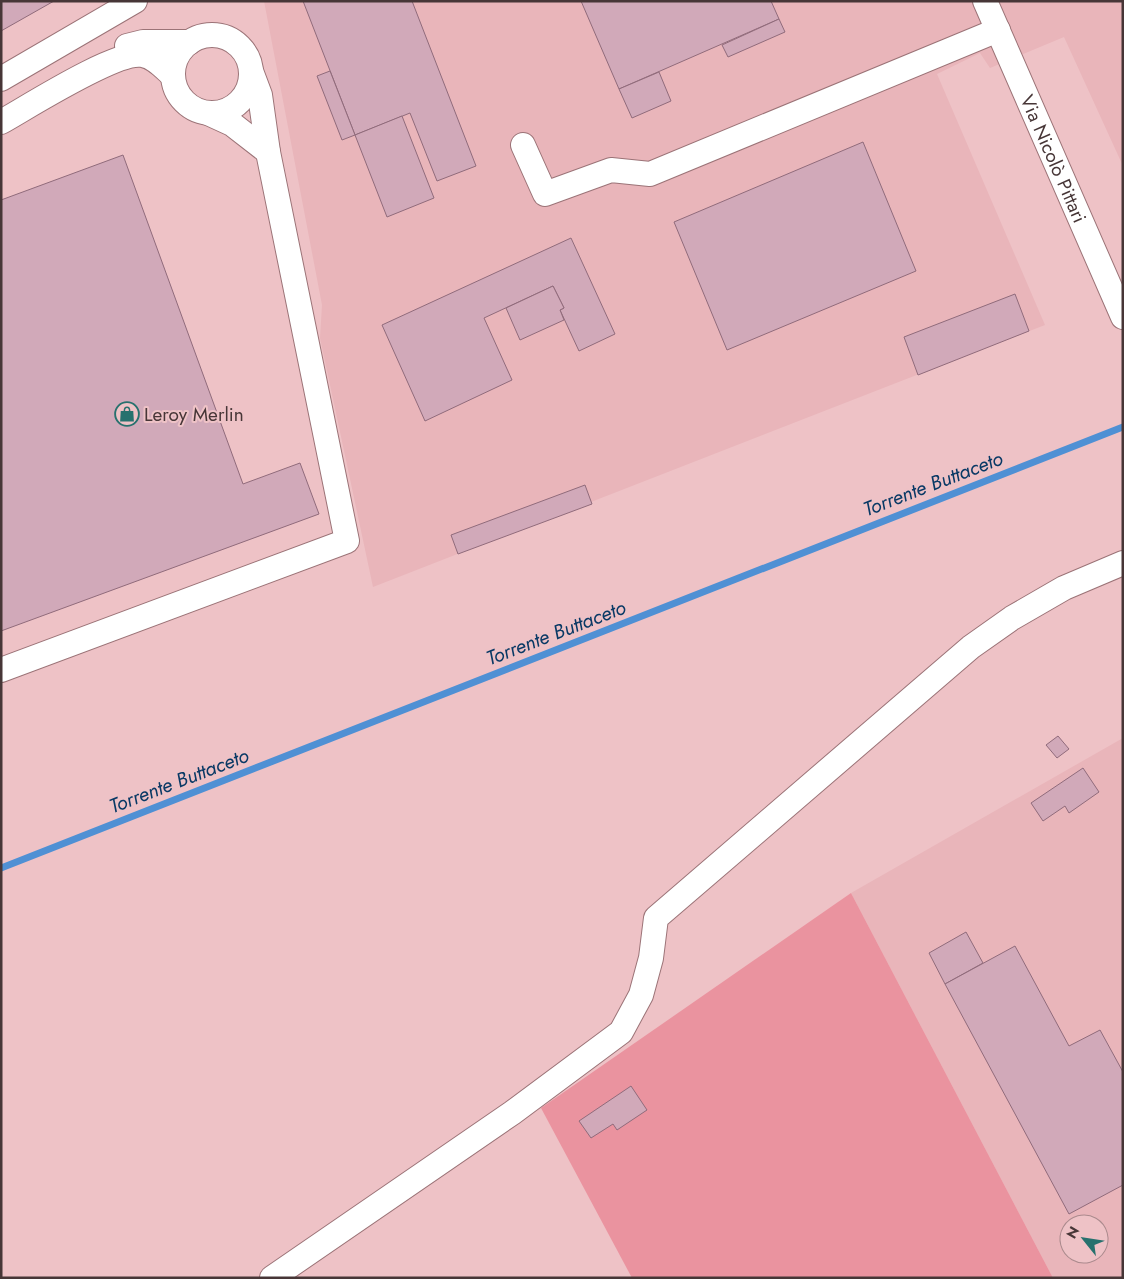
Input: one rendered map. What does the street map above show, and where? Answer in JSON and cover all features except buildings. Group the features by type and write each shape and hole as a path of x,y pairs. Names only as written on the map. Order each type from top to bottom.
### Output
{"street":[{"path":"1,78 135,1"},
{"name":"Via Nicolò Pittari","path":"985,1 1123,317"},
{"path":"523,145 545,194 611,170 650,174 998,30"},
{"path":"1,670 347,541 268,152 260,95 244,52 229,39 216,35 202,36 190,42 177,57 173,76 176,89 184,101 195,109 232,124 268,152"},
{"path":"94,70 131,44 190,42"},
{"path":"1,122 94,70 129,56 141,55 153,59 173,76"},
{"path":"208,113 228,110 244,97 250,85 251,71"},
{"path":"272,1278 512,1113 621,1032 641,995 651,958 656,918 971,647 1012,618 1064,588 1123,563"}],"shaded area":[{"path":"264,1 1123,1 1123,166 1064,37 990,68 980,53 937,74 1045,325 373,587 320,338 322,305"},
{"path":"1123,738 1123,1278 1053,1278 851,893"},
{"path":"851,893 1053,1278 632,1278 541,1108"}],"waterway":[{"name":"Torrente Buttaceto","path":"1,868 1123,427"}],"place":[{"name":"Leroy Merlin","path":"127,414"}]}
